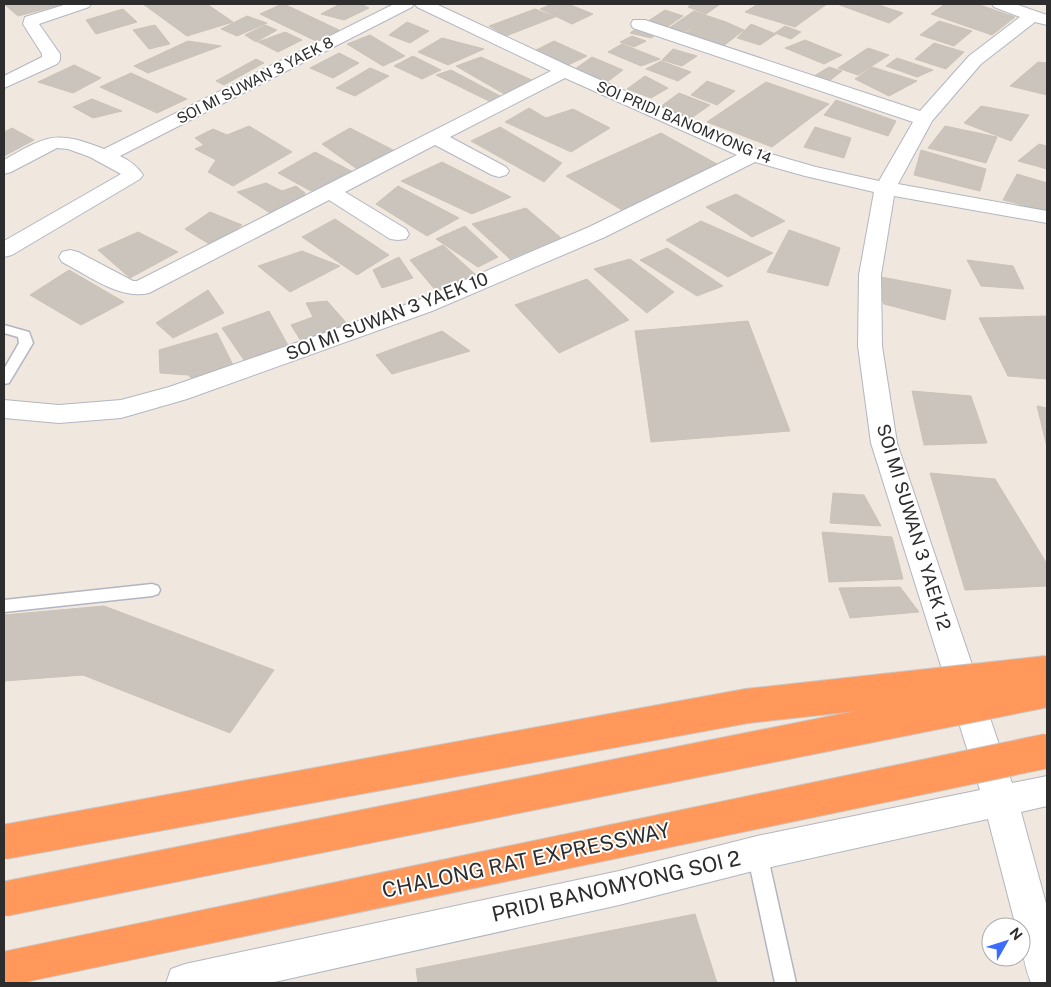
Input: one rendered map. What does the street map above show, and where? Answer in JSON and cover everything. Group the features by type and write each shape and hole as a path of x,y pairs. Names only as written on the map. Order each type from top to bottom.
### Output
{"highway":[{"path":"4,842 747,706 1047,673"},
{"path":"4,899 1047,690"},
{"name":"CHALONG RAT EXPRESSWAY","path":"4,969 1047,751"}],"street":[{"path":"4,83 51,60 51,54 31,24 31,21 83,4"},
{"name":"SOI MI SUWAN 3 YAEK 8","path":"104,156 406,4"},
{"name":"SOI PRIDI BANOMYONG 14","path":"423,4 565,71 753,155 812,172 885,188 1047,216"},
{"path":"1000,4 1040,18"},
{"name":"SOI MI SUWAN 3 YAEK 12","path":"1040,18 976,60 924,119 885,188 870,275 870,346 884,443 1000,800 1047,975"},
{"path":"639,24 924,119"},
{"path":"70,257 128,287 141,288 565,71"},
{"path":"437,138 499,171"},
{"path":"4,168 48,145 58,142 104,156 130,170 133,175 4,250"},
{"name":"SOI MI SUWAN 3 YAEK 10","path":"4,409 59,414 121,410 178,394 424,306 597,232 753,155"},
{"path":"331,192 398,234"},
{"name":"PRIDI BANOMYONG SOI 2","path":"185,983 618,888 757,853 1047,791"}],"lane":[{"path":"4,329 24,335 26,343 4,380"},
{"path":"4,606 152,590"},
{"path":"757,853 786,983"}],"building":[{"path":"4,4 64,4 18,16"},
{"path":"143,4 207,4 233,22 187,36"},
{"path":"282,4 339,30 318,42 260,14"},
{"path":"340,4 361,4 369,8 344,20 321,14"},
{"path":"552,4 568,4 593,14 572,24 540,9"},
{"path":"692,4 719,5 706,14 688,7"},
{"path":"758,4 827,4 795,27 745,12"},
{"path":"837,4 876,4 903,13 889,23"},
{"path":"945,4 977,4 1015,17 992,35 931,14"},
{"path":"123,9 137,22 96,34 86,20"},
{"path":"535,9 555,17 506,36 489,26"},
{"path":"665,10 683,16 651,38 630,33"},
{"path":"694,11 711,17 679,35 666,30"},
{"path":"247,16 267,23 237,36 221,29"},
{"path":"711,17 726,22 696,43 679,37"},
{"path":"939,21 972,31 954,46 920,35"},
{"path":"407,22 429,31 410,43 389,35"},
{"path":"726,22 744,30 718,50 696,43"},
{"path":"751,24 776,34 760,45 737,38"},
{"path":"155,25 170,44 149,49 133,30"},
{"path":"265,25 277,30 256,42 245,35"},
{"path":"785,26 801,32 791,39 775,33"},
{"path":"285,32 302,40 278,52 258,42"},
{"path":"370,35 405,56 383,66 347,44"},
{"path":"632,36 646,41 634,47 620,42"},
{"path":"442,38 484,49 448,65 418,52"},
{"path":"805,40 842,55 824,64 785,48"},
{"path":"188,41 221,46 148,73 134,66"},
{"path":"554,41 587,56 566,66 532,52"},
{"path":"934,43 964,52 946,69 915,59"},
{"path":"622,44 660,59 641,66 608,52"},
{"path":"868,48 889,55 858,75 838,68"},
{"path":"673,49 697,56 682,66 662,60"},
{"path":"339,53 359,63 333,78 310,68"},
{"path":"413,56 441,70 422,79 394,66"},
{"path":"481,57 534,81 506,95 456,66"},
{"path":"592,57 623,70 607,82 575,69"},
{"path":"897,58 933,70 917,77 886,66"},
{"path":"256,59 264,63 224,85 216,81"},
{"path":"661,61 691,72 678,81 646,69"},
{"path":"1038,62 1047,63 1047,95 1010,86"},
{"path":"74,65 101,78 73,93 38,82"},
{"path":"829,67 842,71 828,82 814,76"},
{"path":"872,67 917,81 889,96 855,79"},
{"path":"370,68 389,76 355,96 336,88"},
{"path":"451,70 502,97 493,103 436,75"},
{"path":"131,73 187,99 157,113 100,87"},
{"path":"645,76 668,88 651,98 627,89"},
{"path":"707,81 735,91 717,105 691,95"},
{"path":"766,82 829,104 772,147 707,122"},
{"path":"679,93 710,105 690,119 660,107"},
{"path":"92,99 122,111 93,118 73,107"},
{"path":"836,100 896,121 888,136 824,115"},
{"path":"981,106 1029,115 1011,141 964,123"},
{"path":"529,108 546,118 573,109 610,128 571,152 505,122"},
{"path":"249,126 292,152 233,186 208,172 216,160 195,149 204,145 195,138 213,129 227,135"},
{"path":"945,126 997,137 986,163 928,148"},
{"path":"500,127 562,163 544,182 471,141"},
{"path":"815,127 851,138 844,158 804,147"},
{"path":"12,128 34,140 4,156 4,132"},
{"path":"350,128 397,152 357,169 322,144"},
{"path":"661,133 717,164 622,210 566,176"},
{"path":"1039,144 1047,146 1047,169 1018,161"},
{"path":"921,150 986,169 980,191 914,175"},
{"path":"315,152 355,173 311,191 278,173"},
{"path":"442,162 511,197 472,214 401,181"},
{"path":"1017,174 1047,183 1047,211 1003,200"},
{"path":"266,183 282,191 296,186 305,193 303,201 270,213 237,192"},
{"path":"398,186 459,218 427,236 376,204"},
{"path":"736,194 785,221 752,237 706,207"},
{"path":"526,208 561,238 510,259 472,224"},
{"path":"210,212 242,225 214,247 185,229"},
{"path":"335,219 389,255 357,275 302,237"},
{"path":"701,221 773,253 728,277 666,240"},
{"path":"465,226 498,257 478,267 436,239"},
{"path":"789,230 840,248 828,286 767,272"},
{"path":"138,232 178,252 130,278 98,250"},
{"path":"443,245 477,276 437,292 410,260"},
{"path":"667,248 723,286 697,296 640,260"},
{"path":"302,251 340,266 290,292 258,266"},
{"path":"399,257 413,278 382,288 373,270"},
{"path":"630,259 674,292 647,313 594,269"},
{"path":"967,260 1013,266 1024,289 981,286"},
{"path":"69,270 124,302 81,325 30,295"},
{"path":"870,275 951,290 945,320 884,304"},
{"path":"587,279 629,320 559,353 515,305"},
{"path":"208,290 224,313 173,338 156,323"},
{"path":"327,301 350,327 301,341 291,325 313,317 306,303"},
{"path":"269,311 289,347 246,363 222,328"},
{"path":"1047,316 1047,379 1008,376 979,318"},
{"path":"748,321 790,431 651,442 635,331"},
{"path":"442,331 470,351 392,374 376,355"},
{"path":"217,333 235,369 196,382 188,375 160,373 159,350"},
{"path":"912,391 971,396 987,443 924,445"},
{"path":"1037,406 1047,408 1047,447"},
{"path":"930,473 995,479 1047,564 1047,586 965,590"},
{"path":"833,493 864,495 881,526 830,523"},
{"path":"822,532 892,537 903,579 829,582"},
{"path":"900,587 919,612 850,618 839,588"},
{"path":"104,606 274,670 230,733 83,675 4,681 4,615"},
{"path":"695,914 717,983 418,983 416,969"}]}
